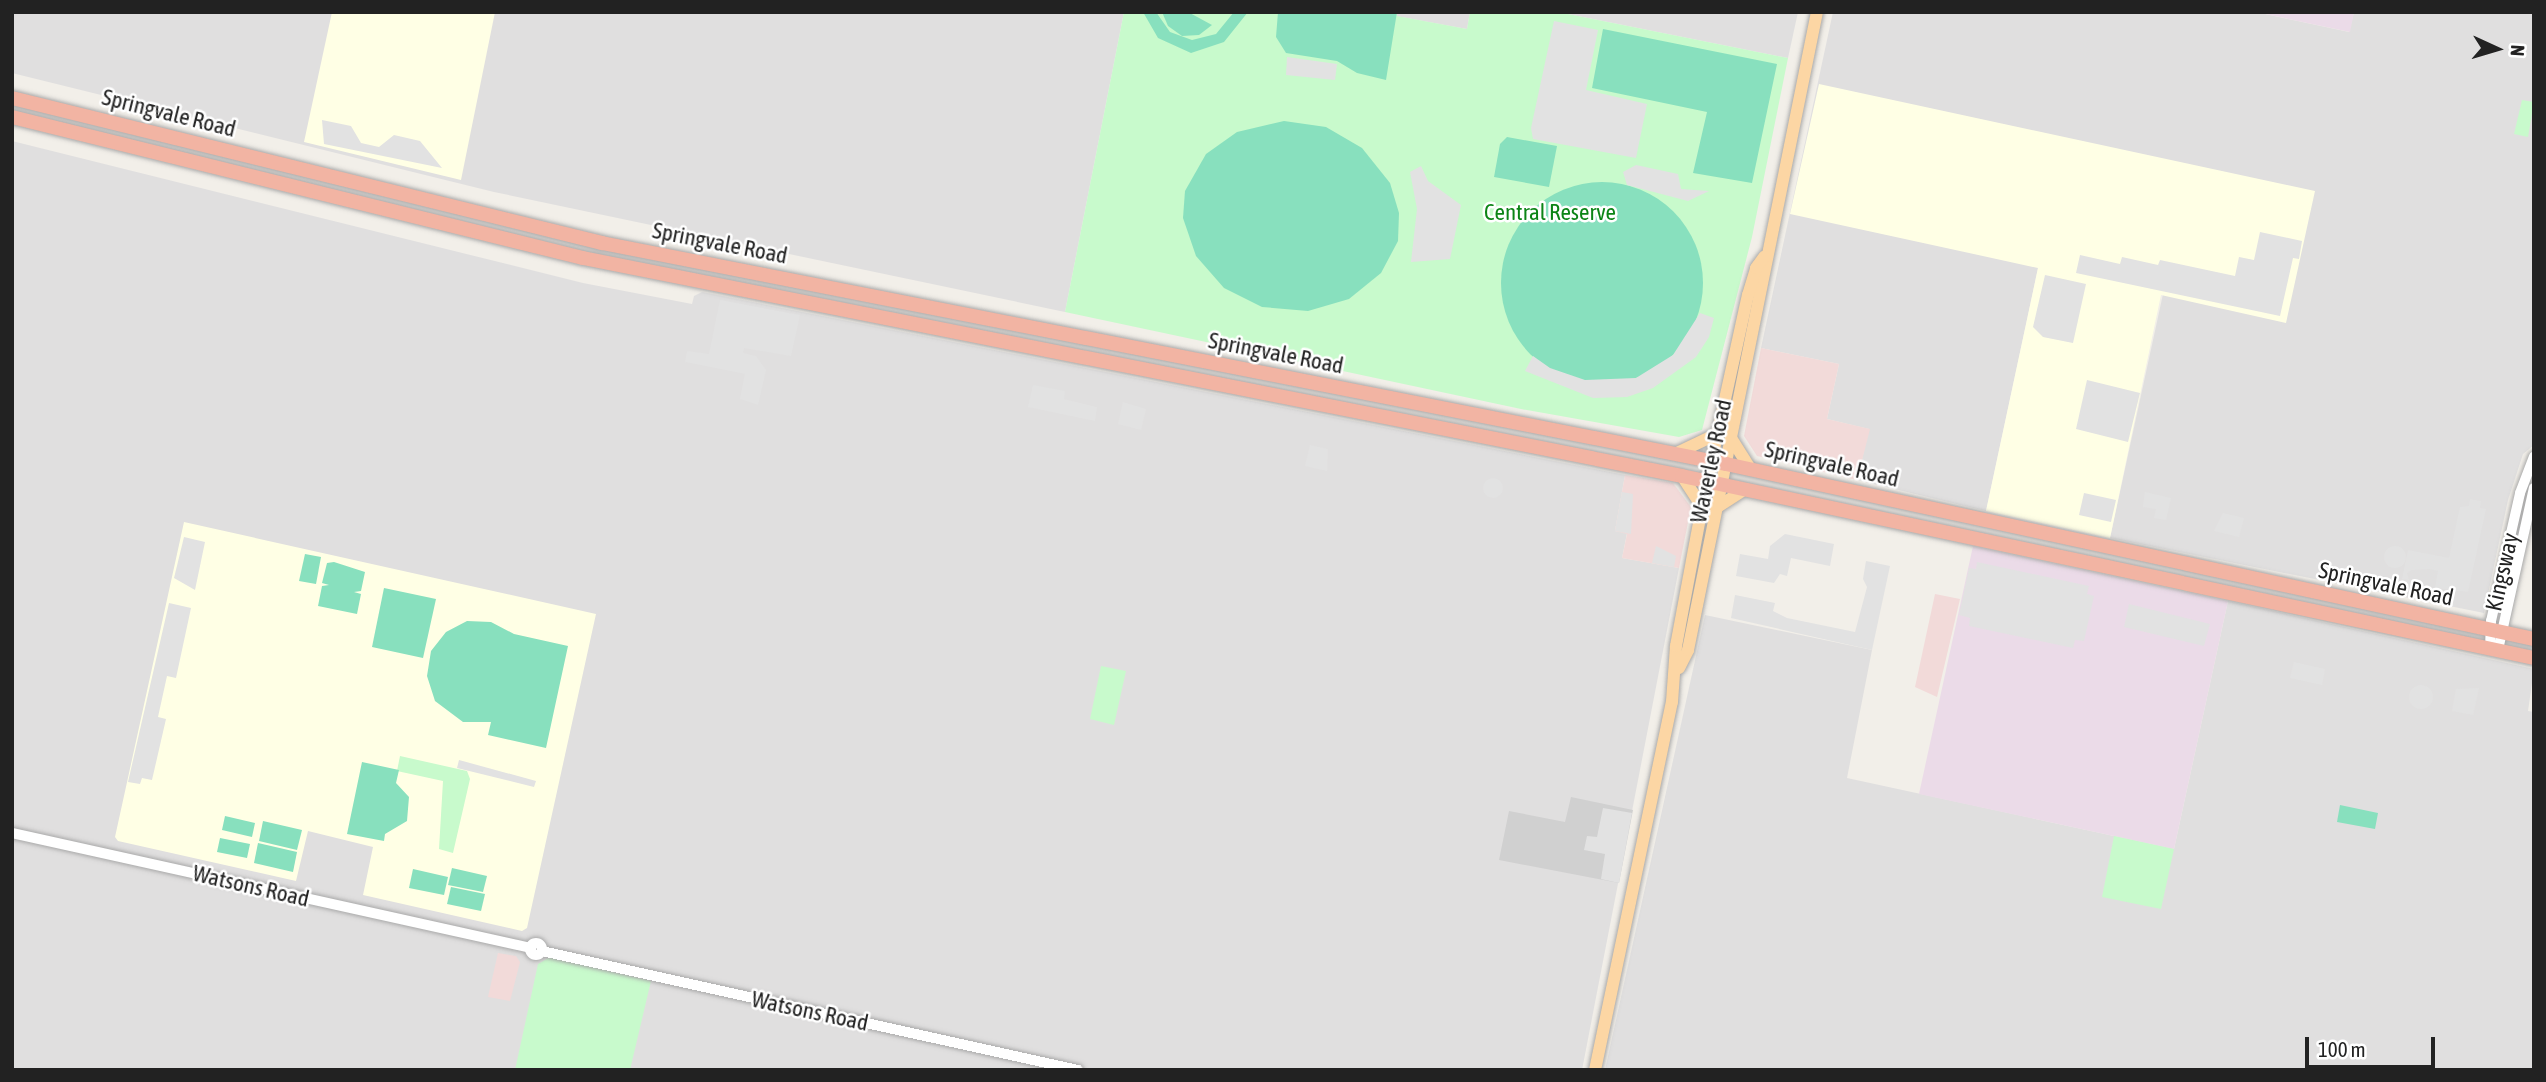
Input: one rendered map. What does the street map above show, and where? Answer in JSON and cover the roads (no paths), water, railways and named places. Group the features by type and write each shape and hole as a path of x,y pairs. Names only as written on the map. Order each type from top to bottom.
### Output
{"highway":[{"name":"Springvale Road","path":"12,98 602,243 1718,462 2534,639"},
{"name":"Springvale Road","path":"12,117 583,258 1722,484 2534,658"},
{"path":"1934,510 1934,528"}],"main road":[{"name":"Waverley Road","path":"1678,670 1676,646 1707,481 1731,438 1766,268 1764,257 1817,12"},
{"name":"Waverley Road","path":"1595,1070 1678,670 1688,650 1722,484 1717,434 1748,295 1756,268 1764,257"},
{"path":"1675,454 1717,434"},
{"path":"1731,438 1750,469"},
{"path":"1682,476 1702,506"},
{"path":"1716,508 1745,489"}],"street":[{"name":"Kingsway","path":"2494,649 2522,483 2534,457"},
{"name":"Kingsway","path":"2496,631 2534,488"},
{"name":"Watsons Road","path":"12,833 530,948 537,943 542,951 1078,1070"}],"park label":[{"name":"Central Reserve","path":"1550,212"}]}
